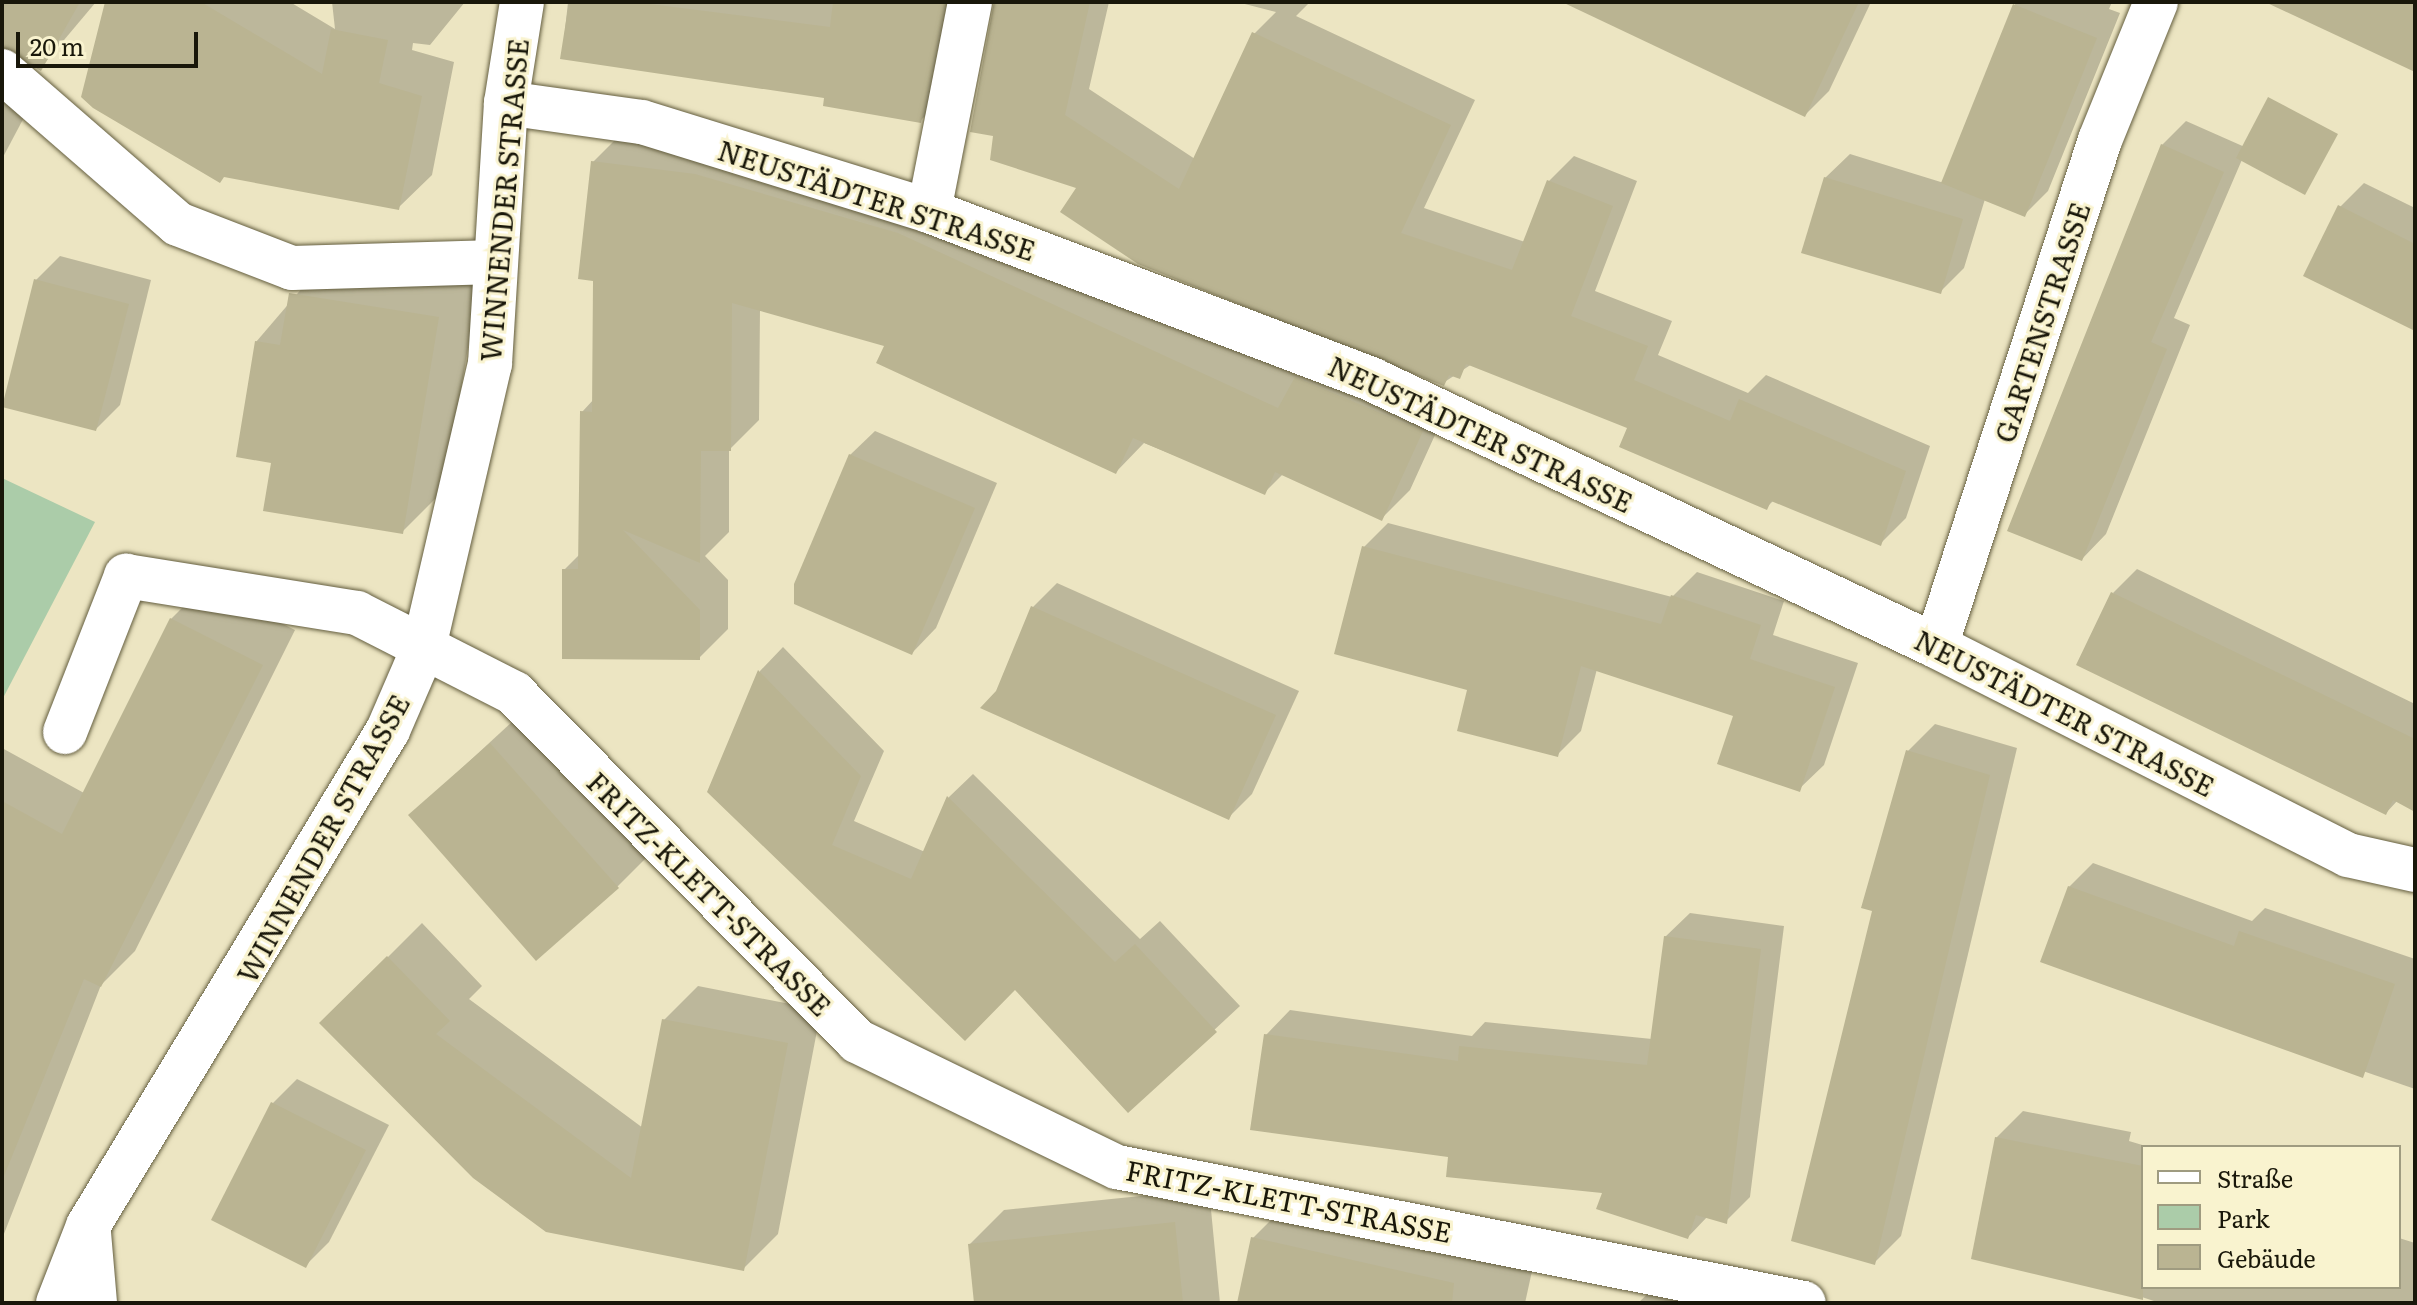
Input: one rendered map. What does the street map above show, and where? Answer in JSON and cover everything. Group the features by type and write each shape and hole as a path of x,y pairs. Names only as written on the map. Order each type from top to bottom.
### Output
{"street":[{"path":"929,211 970,2"},
{"name":"GARTENSTRASSE","path":"1936,646 2100,140 2156,2"},
{"name":"WINNENDER STRASSE","path":"73,1295 88,1226 365,771 424,647 490,364 511,4"},
{"path":"2,71 192,230 292,268 496,262"},
{"name":"NEUSTÄDTER STRASSE","path":"506,103 642,122 929,211 1373,380 1936,646 2348,855 2415,870"},
{"name":"FRITZ-KLETT-STRASSE","path":"65,732 126,576 357,613 514,693 857,1041 1117,1167 1804,1303"},
{"path":"24,1303 73,1295"}],"green space":[{"path":"2,478 95,522 2,700"}],"building":[{"path":"2,2 80,2 41,71 2,47"},
{"path":"105,2 201,2 322,74 331,29 388,40 379,83 422,96 399,210 224,177 220,183 93,108 81,97"},
{"path":"569,2 634,2 830,27 833,2 945,2 921,123 823,106 824,98 560,59"},
{"path":"994,2 1090,2 1065,115 1179,189 1252,32 1451,125 1401,233 1512,270 1547,180 1613,206 1571,316 1648,346 1634,380 1730,421 1739,399 1906,471 1881,546 1771,501 1767,510 1619,447 1627,428 1466,364 1460,379 1449,375 1444,386 1138,264 1060,212 1076,188 990,160 993,136 970,132"},
{"path":"1562,2 1859,2 1805,117"},
{"path":"2265,2 2415,2 2415,72"},
{"path":"2013,4 2097,38 2025,217 1941,183"},
{"path":"2268,97 2338,134 2305,195 2236,158"},
{"path":"2161,144 2224,172 2151,342 2167,349 2082,561 2007,531"},
{"path":"591,161 695,174 898,233 1278,408 1295,377 1423,431 1382,521 1275,472 1265,495 1133,438 1116,474 876,363 884,346 732,303 731,451 701,451 700,563 623,530 700,610 700,660 562,659 562,569 578,569 580,411 592,412 593,281 578,279"},
{"path":"1824,177 1963,219 1941,294 1801,253"},
{"path":"2338,205 2415,244 2415,331 2303,276"},
{"path":"34,279 129,304 96,431 2,407"},
{"path":"289,293 439,317 403,534 263,511 271,463 236,457 255,341 280,345"},
{"path":"849,454 975,508 912,655 794,604 794,584"},
{"path":"1362,546 1661,624 1671,595 1761,625 1750,659 1835,687 1800,792 1717,764 1733,716 1581,666 1558,757 1457,731 1467,690 1334,654"},
{"path":"2111,592 2415,739 2415,812 2393,800 2386,815 2076,665"},
{"path":"1031,606 1276,715 1229,820 980,708 996,691"},
{"path":"170,618 263,665 101,987 84,979 2,1181 2,801 62,834"},
{"path":"758,670 861,776 832,845 911,879 947,796 1115,962 1135,944 1217,1032 1128,1113 1015,990 965,1041 707,792"},
{"path":"490,743 619,888 536,961 408,815"},
{"path":"1906,750 1990,775 1875,1265 1791,1241 1872,911 1861,908"},
{"path":"2068,886 2234,946 2239,931 2395,984 2363,1078 2040,962"},
{"path":"1664,936 1761,949 1727,1224 1696,1215 1688,1239 1596,1209 1602,1193 1446,1177 1448,1157 1250,1130 1264,1034 1458,1061 1459,1046 1647,1065"},
{"path":"387,956 450,1021 436,1034 631,1178 662,1019 788,1043 744,1271 546,1232 473,1178 319,1023"},
{"path":"271,1102 366,1150 306,1268 211,1220"},
{"path":"1995,1137 2141,1166 2143,1300 1971,1259"},
{"path":"1175,1222 1183,1303 974,1303 968,1244"},
{"path":"1251,1237 1454,1283 1452,1303 1237,1303"}]}
